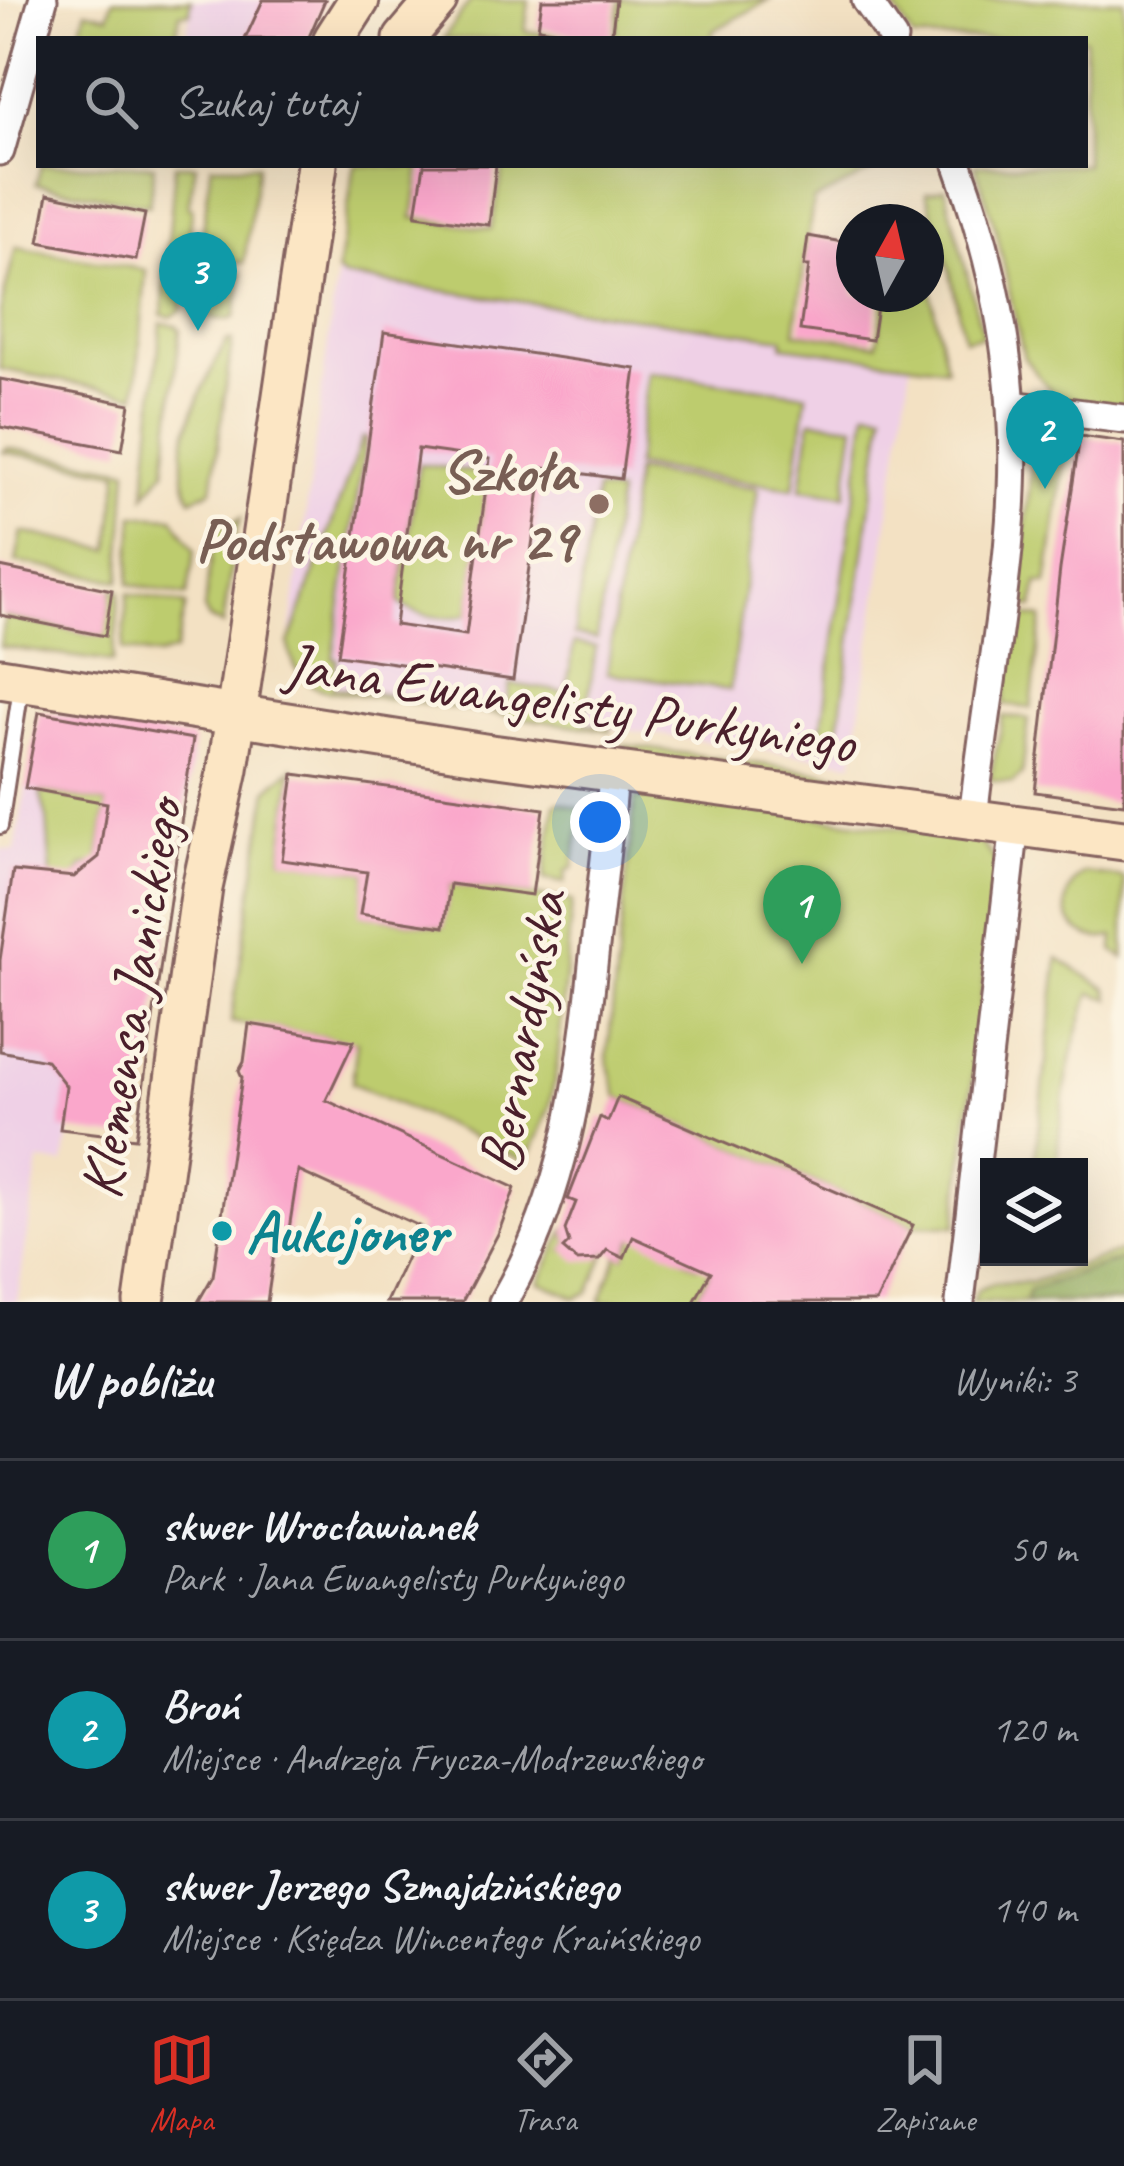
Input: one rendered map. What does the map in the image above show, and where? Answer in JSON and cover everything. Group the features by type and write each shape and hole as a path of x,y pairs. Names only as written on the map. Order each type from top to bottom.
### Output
{"street":[{"path":"0,151 43,0"},
{"path":"336,36 359,0"},
{"path":"407,36 437,0"},
{"path":"866,0 891,36"},
{"name":"Klemensa Janickiego","path":"144,1302 202,888 236,714 317,168"},
{"path":"959,168 988,259 1011,405 1008,534 973,820"},
{"path":"1011,405 1124,419"},
{"name":"Jana Ewangelisty Purkyniego","path":"11,680 613,771 1124,840"},
{"name":"Bernardyńska","path":"503,1302 542,1221 575,1107 613,771"},
{"path":"960,1302 1015,825"}],"lane":[{"path":"0,826 11,680"}],"shaded area":[{"path":"191,0 325,0 309,36 187,36"},
{"name":"Szkoła Podstawowa nr 29","path":"337,272 343,277 784,338 784,347 911,364 853,762 310,685 301,677 289,644"},
{"path":"56,713 193,739 192,763 136,1139 69,1130 64,1164 39,1161 17,1302 0,1302 0,849 15,851 36,729 52,731"}],"green space":[{"path":"113,0 191,0 190,13 180,13 176,36 79,36 86,10 108,16"},
{"path":"471,0 529,0 525,31 559,36 445,36"},
{"path":"620,0 769,0 713,31 712,36 615,36"},
{"path":"889,0 1124,0 1124,406 1056,397 1024,358 996,230 976,168 1088,168 1088,36 912,36"},
{"path":"40,168 154,168 149,205 36,184"},
{"path":"175,168 195,168 188,207 192,208 182,310 171,317 162,315"},
{"path":"211,168 258,168 244,263 200,257"},
{"path":"354,168 420,168 413,218 491,229 503,168 878,168 813,201 795,332 877,344 882,312 935,312 946,368 783,346 783,338 343,277 337,272"},
{"path":"945,188 983,336 964,339 944,252 944,204 929,204 926,193"},
{"path":"16,247 146,270 136,395 0,369 0,312"},
{"path":"201,268 242,274 235,317 196,316"},
{"path":"161,323 180,330 165,471 145,495"},
{"path":"226,341 232,341 212,490 191,499 184,479 185,439"},
{"path":"648,372 807,394 794,488 635,466"},
{"path":"867,410 884,412 836,748 819,746"},
{"path":"811,420 855,425 845,495 801,489"},
{"path":"362,438 366,438 333,658 337,659 333,687 505,712 510,684 566,692 574,643 596,647 585,723 611,727 611,731 324,690 304,679 289,644"},
{"path":"7,448 128,469 120,581 16,562 22,532 110,550 119,472 3,452"},
{"path":"1033,453 1065,457 1047,584 1037,583 1034,607 1017,605"},
{"path":"419,464 482,473 488,481 469,613 462,616 423,614 399,602"},
{"path":"635,471 758,488 730,690 607,673"},
{"path":"596,490 618,494 597,639 574,635"},
{"path":"134,515 173,517 195,550 187,596 129,584"},
{"path":"241,518 223,625 209,619 204,609 215,532"},
{"path":"112,590 120,591 113,662 0,647 5,617 104,636"},
{"path":"128,593 186,605 175,651 159,656 123,650"},
{"path":"1016,614 1042,618 1031,708 1004,705"},
{"path":"1003,716 1029,719 1022,774 1012,783 990,780"},
{"path":"623,745 882,781 867,790 630,758"},
{"path":"292,768 282,859 367,872 361,914 443,927 450,884 572,901 557,1066 549,1108 527,1162 352,1083 357,1042 231,1022 268,789"},
{"path":"40,793 107,803 98,862 83,866 74,880 51,876"},
{"path":"650,795 968,837 981,843 997,862 956,1226 913,1225 618,1097 607,1058 635,799"},
{"path":"559,802 582,809 573,868 566,871 565,883 544,879"},
{"path":"1084,873 1124,878 1124,958 1113,951 1114,937 1085,934 1070,919 1069,890"},
{"path":"1058,958 1107,989 1110,999 1091,993 1083,1014 1067,1078 1058,1158 1035,1158"},
{"path":"565,1230 569,1243 564,1250 607,1250 589,1292 576,1298 539,1282"},
{"path":"638,1231 696,1266 715,1264 694,1302 600,1302 618,1255 624,1257"},
{"path":"1124,1250 1124,1302 971,1302 978,1290 994,1283 1032,1282"},
{"path":"1124,1258 1124,1302 1025,1302 1029,1290"}],"building":[{"path":"263,0 325,0 309,36 246,36"},
{"path":"542,0 616,0 611,36 538,28"},
{"path":"424,168 496,168 489,225 416,215"},
{"path":"48,194 145,214 136,260 39,242"},
{"path":"808,236 836,241 836,312 876,312 872,340 800,330 809,266 804,266"},
{"path":"384,332 636,369 621,479 543,468 513,680 338,655","holes":["418,449 490,459 466,635 395,625"]},
{"path":"0,379 130,404 122,450 0,427"},
{"path":"1080,436 1124,442 1124,804 1035,792"},
{"path":"0,567 112,590 105,636 0,615"},
{"path":"39,712 193,739 136,1138 60,1129 66,1086 46,1060 0,1051 0,960 13,871 74,877 99,857 107,803 25,788"},
{"path":"294,774 544,809 532,895 450,884 444,927 360,914 367,872 282,860"},
{"path":"249,1024 354,1041 326,1100 515,1188 498,1234 462,1302 386,1302 421,1227 298,1171 286,1249 275,1247 267,1302 198,1302 213,1276"},
{"path":"618,1097 913,1225 876,1302 694,1302 711,1272 633,1237 624,1258 607,1250 599,1260 577,1261 563,1249 569,1243 565,1230 576,1202 568,1199 600,1117 608,1121"}],"place":[{"name":"skwer Jerzego Szmajdzińskiego","path":"198,331"},
{"name":"Broń","path":"1045,489"},
{"name":"Szkoła Podstawowa nr 29","path":"599,504"},
{"name":"skwer Wrocławianek","path":"802,964"},
{"name":"Aukcjoner","path":"222,1231"}]}
